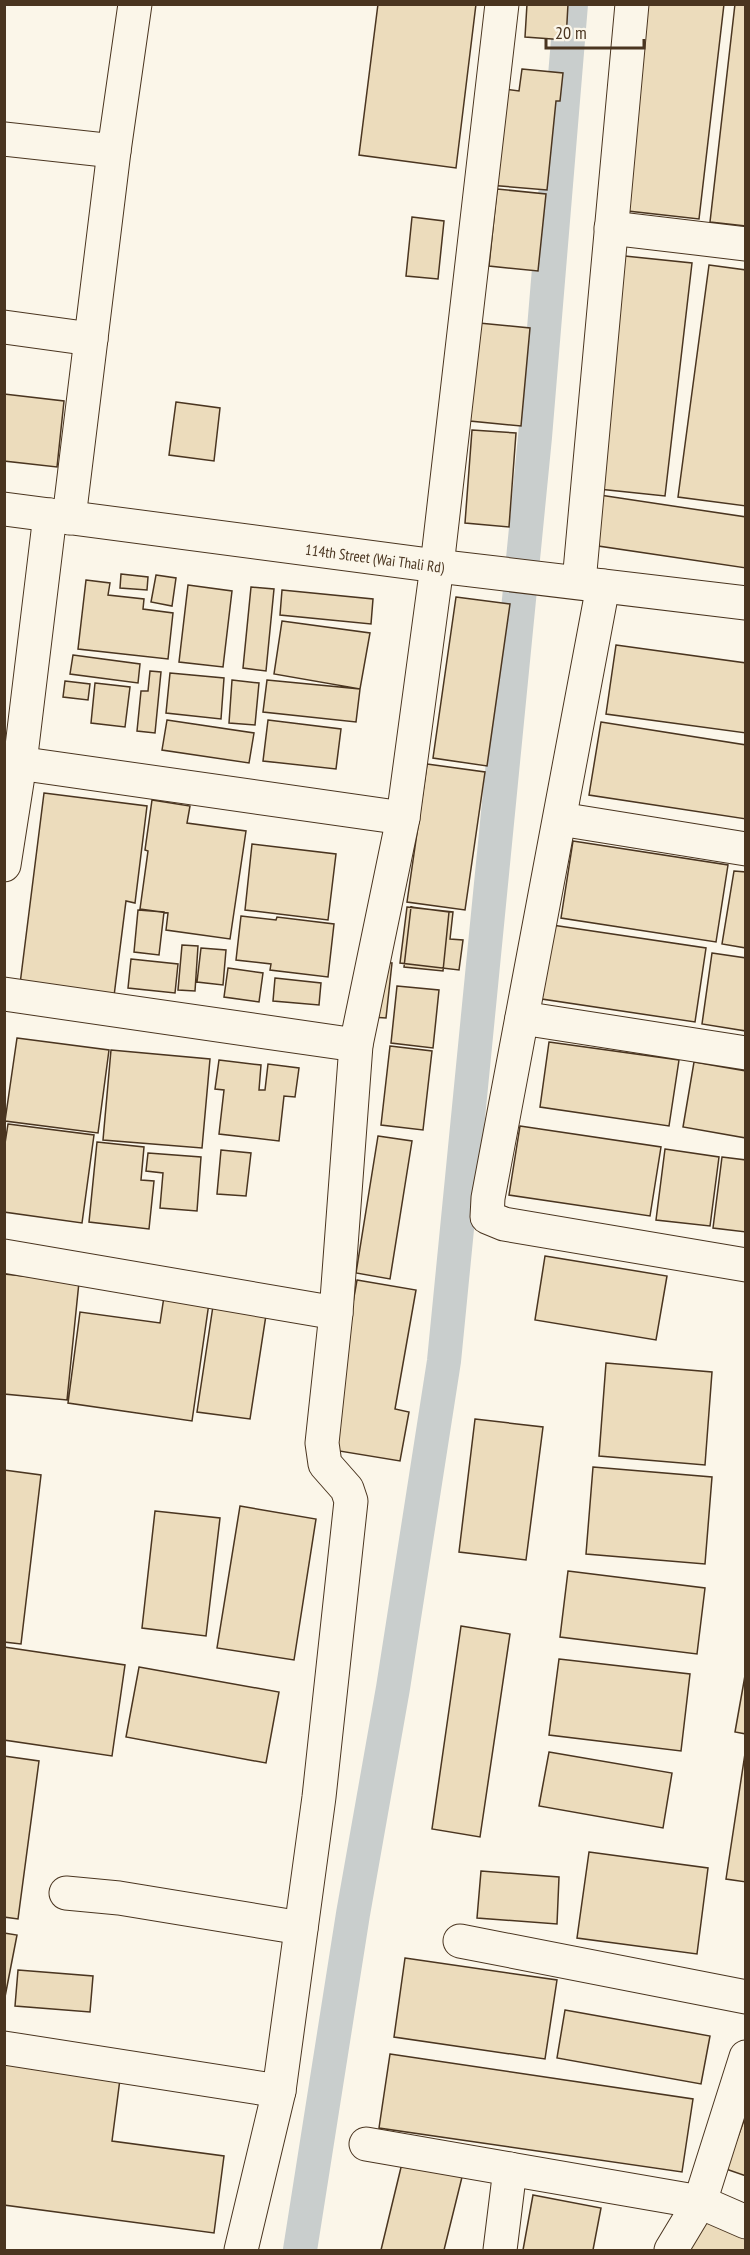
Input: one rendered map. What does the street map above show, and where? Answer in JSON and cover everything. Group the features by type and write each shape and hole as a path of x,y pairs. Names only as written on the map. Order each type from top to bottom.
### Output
{"street":[{"path":"4,865 12,762 91,339 135,4"},
{"path":"241,2250 279,2091 319,1797 351,1501 346,1489 325,1464 322,1443 336,1313 356,1045 403,818 437,566 502,4"},
{"path":"632,4 560,819 488,1198 487,1217 504,1224 746,1265"},
{"path":"4,139 114,151"},
{"path":"612,228 746,244"},
{"path":"4,327 91,339"},
{"name":"114th Street (Wai Thali Rd)","path":"4,510 746,603"},
{"path":"12,762 403,818"},
{"path":"560,819 746,849"},
{"path":"4,994 356,1045"},
{"path":"522,1018 746,1053"},
{"path":"4,1256 336,1313"},
{"path":"66,1893 142,1902 301,1928"},
{"path":"460,1941 746,1996"},
{"path":"4,2048 279,2091"},
{"path":"671,2250 700,2202 746,2057"},
{"path":"366,2144 700,2202 746,2222"},
{"path":"500,2250 510,2169"}],"building":[{"path":"378,4 476,4 456,168 359,155"},
{"path":"527,4 568,4 566,40 525,37"},
{"path":"644,4 724,4 699,219 619,210"},
{"path":"735,4 746,4 746,226 710,222"},
{"path":"522,69 563,73 560,101 556,101 547,190 488,185 498,88 519,91"},
{"path":"497,189 546,194 538,271 489,266"},
{"path":"412,217 444,221 438,279 406,276"},
{"path":"615,255 692,263 665,496 589,488"},
{"path":"709,265 746,270 746,506 678,497"},
{"path":"479,323 530,328 521,426 470,421"},
{"path":"4,394 64,401 57,467 4,461"},
{"path":"176,402 220,408 214,461 169,455"},
{"path":"472,430 516,433 509,527 465,523"},
{"path":"593,494 746,517 746,568 585,544"},
{"path":"121,574 148,577 147,590 120,588"},
{"path":"156,575 176,578 172,606 151,602"},
{"path":"86,580 110,583 108,595 144,599 143,609 173,613 168,659 78,649"},
{"path":"188,585 232,591 223,667 179,662"},
{"path":"251,587 274,589 266,671 243,668"},
{"path":"282,590 373,599 371,624 280,615"},
{"path":"456,597 510,604 487,766 433,758"},
{"path":"282,621 370,633 360,689 274,674"},
{"path":"616,645 746,663 746,733 606,714"},
{"path":"73,655 140,664 138,683 70,674"},
{"path":"150,671 161,672 155,733 137,731 141,691 148,691"},
{"path":"170,673 224,678 221,719 166,713"},
{"path":"232,680 259,683 255,725 229,723"},
{"path":"267,680 360,689 356,722 263,712"},
{"path":"65,681 90,684 88,700 63,697"},
{"path":"95,683 130,687 125,727 91,723"},
{"path":"167,720 254,733 249,763 162,750"},
{"path":"268,720 341,729 336,769 263,761"},
{"path":"601,722 746,745 746,819 589,795"},
{"path":"427,764 485,772 465,910 407,902"},
{"path":"44,793 147,806 135,903 126,901 114,996 20,984"},
{"path":"152,800 190,806 187,823 246,831 230,939 166,930 168,913 140,909"},
{"path":"573,841 728,865 716,942 561,918"},
{"path":"252,844 336,854 328,920 245,910"},
{"path":"734,871 746,872 746,948 722,944"},
{"path":"407,907 453,912 450,939 463,940 459,970 400,963"},
{"path":"411,907 449,912 443,971 404,967"},
{"path":"138,910 164,912 159,955 134,952"},
{"path":"241,916 276,920 277,917 334,924 328,977 270,970 271,964 236,960"},
{"path":"552,925 706,948 695,1022 542,999"},
{"path":"182,945 198,946 195,991 178,990"},
{"path":"201,948 226,950 223,985 197,982"},
{"path":"712,953 746,958 746,1031 702,1024"},
{"path":"131,959 178,964 175,993 128,988"},
{"path":"377,962 392,963 386,1018 371,1017"},
{"path":"228,968 263,973 259,1002 224,997"},
{"path":"275,978 321,983 319,1005 273,1001"},
{"path":"397,986 439,990 433,1048 391,1043"},
{"path":"17,1038 109,1050 98,1133 5,1121"},
{"path":"549,1042 679,1060 669,1126 540,1107"},
{"path":"390,1046 432,1051 423,1130 381,1125"},
{"path":"111,1050 210,1059 202,1148 103,1140"},
{"path":"219,1060 261,1065 259,1090 265,1090 268,1064 299,1068 295,1097 284,1096 279,1141 219,1134 224,1090 215,1089"},
{"path":"694,1062 746,1071 746,1138 683,1127"},
{"path":"8,1124 94,1135 82,1223 4,1212 4,1150"},
{"path":"520,1126 661,1147 650,1216 509,1195"},
{"path":"378,1136 412,1141 390,1279 356,1273"},
{"path":"97,1142 144,1147 141,1180 154,1181 149,1229 89,1222"},
{"path":"665,1149 719,1157 710,1226 656,1220"},
{"path":"221,1150 251,1153 246,1196 217,1194"},
{"path":"148,1153 201,1157 197,1211 160,1208 163,1173 146,1171"},
{"path":"722,1157 746,1160 746,1232 713,1228"},
{"path":"545,1256 667,1276 656,1340 535,1320"},
{"path":"4,1274 79,1282 67,1400 4,1394"},
{"path":"357,1280 416,1290 395,1409 409,1412 400,1461 327,1449"},
{"path":"165,1290 210,1296 192,1421 68,1403 80,1312 160,1323"},
{"path":"213,1306 266,1315 250,1419 197,1412"},
{"path":"606,1363 712,1372 705,1465 599,1456"},
{"path":"475,1419 543,1427 526,1560 459,1552"},
{"path":"593,1467 712,1477 705,1564 586,1554"},
{"path":"4,1470 41,1475 21,1644 4,1642"},
{"path":"240,1506 316,1519 294,1660 217,1648"},
{"path":"155,1511 220,1518 206,1636 142,1628"},
{"path":"568,1571 705,1588 697,1654 560,1637"},
{"path":"461,1626 510,1634 480,1837 432,1829"},
{"path":"4,1647 125,1665 112,1756 4,1740"},
{"path":"559,1659 690,1674 681,1751 549,1735"},
{"path":"139,1667 279,1692 266,1763 126,1737"},
{"path":"746,1670 746,1734 735,1732"},
{"path":"746,1747 746,1882 726,1879"},
{"path":"549,1752 672,1773 663,1828 539,1806"},
{"path":"4,1756 39,1761 18,1919 4,1917"},
{"path":"589,1852 708,1868 697,1954 577,1938"},
{"path":"481,1871 559,1877 557,1924 477,1918"},
{"path":"4,1933 17,1935 4,2002"},
{"path":"405,1958 557,1980 545,2059 394,2037"},
{"path":"18,1970 93,1976 90,2012 15,2006"},
{"path":"565,2010 710,2036 701,2084 557,2058"},
{"path":"390,2054 693,2099 682,2172 379,2128"},
{"path":"4,2064 120,2079 112,2141 224,2156 214,2233 4,2205"},
{"path":"746,2115 746,2176 726,2169"},
{"path":"404,2155 464,2169 444,2250 381,2250"},
{"path":"533,2195 601,2208 593,2250 523,2250"},
{"path":"708,2213 746,2236 746,2250 686,2250"}],"waterway":[{"path":"300,2250 353,1914 393,1688 444,1361 535,437 571,4"}]}
